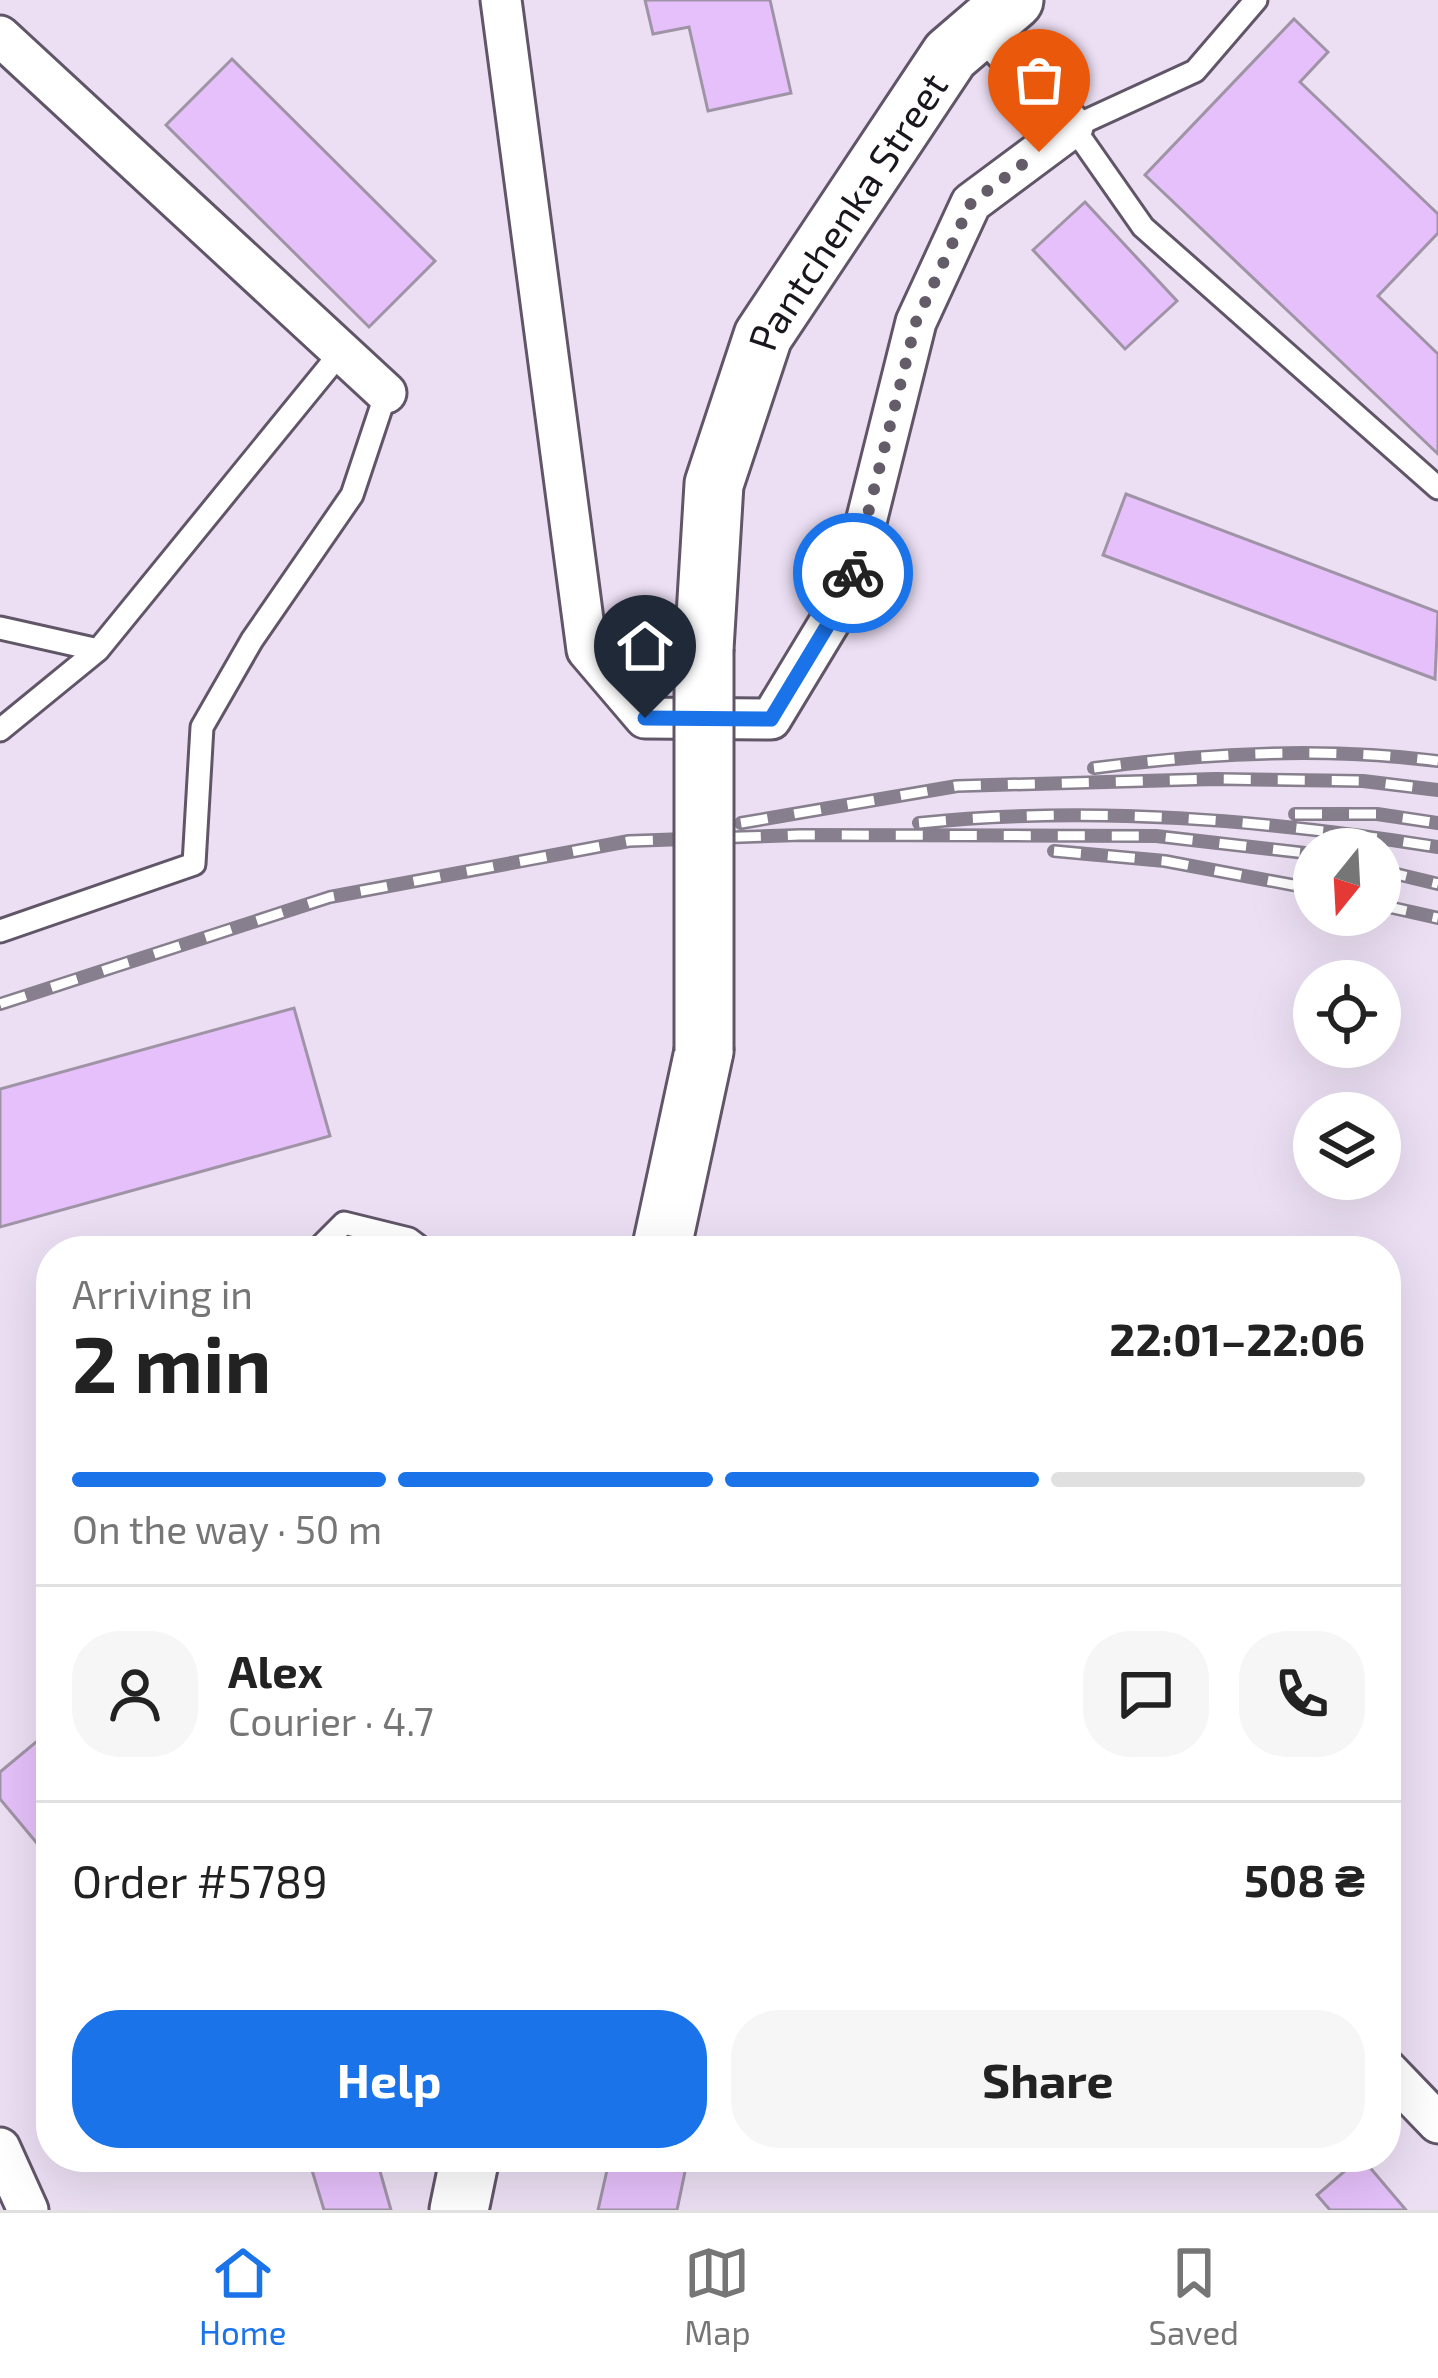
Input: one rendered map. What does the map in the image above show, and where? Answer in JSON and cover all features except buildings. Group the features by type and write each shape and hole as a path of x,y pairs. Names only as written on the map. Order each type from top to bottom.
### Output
{"street":[{"path":"501,0 587,650 645,718 771,719 849,590 916,322 971,203 1073,127"},
{"name":"Pantchenka Street","path":"664,1236 704,1052 704,649 714,484 764,337 950,55 999,14 1073,127"},
{"path":"0,36 386,393"},
{"path":"1401,2084 1438,2122"},
{"path":"0,2148 28,2210"},
{"path":"459,2210 467,2172"}],"lane":[{"path":"1256,0 1195,70 1073,127 1143,226 1438,488"},
{"path":"0,730 98,650 341,352"},
{"path":"0,931 194,864 202,727 252,640 352,495 386,393"},
{"path":"0,628 98,650"},
{"path":"331,1236 344,1223 397,1236"}],"railway":[{"path":"1094,768 1266,754 1438,761"},
{"path":"741,823 957,786 1215,779 1363,781 1438,790"},
{"path":"1295,814 1377,814 1438,823"},
{"path":"919,823 1049,815 1179,818 1438,847"},
{"path":"0,1004 330,897 629,841 800,835 1156,836 1293,852"},
{"path":"1054,851 1165,861 1293,885"},
{"path":"1401,875 1438,884"},
{"path":"1401,910 1438,918"}],"way so far":[{"path":"853,573 916,322 971,203 1039,152"}],"route":[{"path":"645,718 771,719 849,590 853,573"}]}
